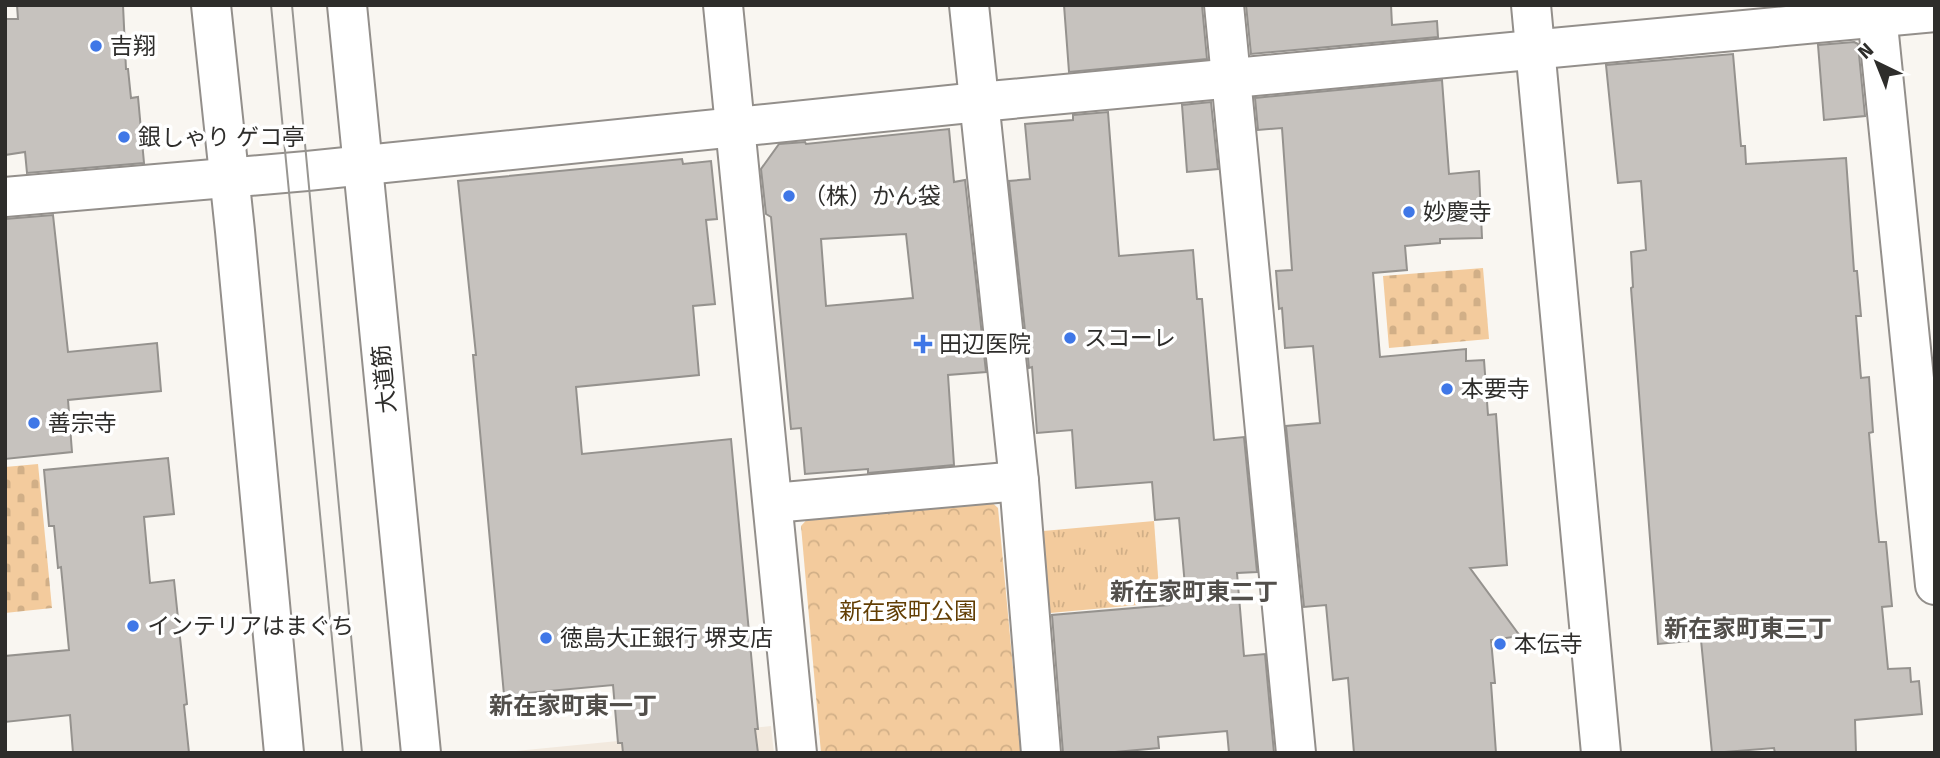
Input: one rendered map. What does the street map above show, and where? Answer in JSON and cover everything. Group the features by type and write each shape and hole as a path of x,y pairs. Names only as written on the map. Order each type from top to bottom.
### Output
{"street":[{"path":"211,5 284,753"},
{"name":"大道筋","path":"347,5 421,753"},
{"path":"723,5 797,753"},
{"path":"969,5 1019,481 1041,753"},
{"path":"1224,5 1296,753"},
{"path":"1531,5 1601,753"},
{"path":"5,197 735,128 979,102 1536,51 1877,11 1935,12"},
{"path":"1877,11 1935,585"},
{"path":"773,503 1019,481"}],"shaded area":[{"path":"771,726 774,753 505,752"}],"green space":[{"path":"1483,268 1489,339 1389,348 1383,276"},
{"path":"38,464 52,608 5,613 5,467"},
{"name":"新在家町公園","path":"985,496 998,508 1021,753 821,753 801,526 812,514"},
{"path":"1154,521 1160,603 1050,613 1043,531"}],"building":[{"path":"17,5 123,5 126,69 131,98 138,97 144,163 27,173 25,152 5,155 5,19 18,19"},
{"path":"1064,5 1202,5 1207,59 1069,72"},
{"path":"1246,5 1391,5 1392,25 1437,21 1438,37 1251,54"},
{"path":"1858,44 1865,116 1824,120 1818,45"},
{"path":"1733,54 1741,146 1745,146 1746,164 1846,158 1854,271 1857,271 1861,316 1856,316 1861,378 1869,377 1873,432 1869,433 1876,513 1879,542 1886,542 1892,606 1882,607 1888,669 1910,668 1911,682 1919,681 1922,714 1855,720 1856,753 1775,753 1774,748 1712,753 1701,640 1658,644 1631,288 1631,252 1646,250 1641,181 1618,183 1606,65"},
{"path":"1442,80 1449,174 1479,171 1482,238 1440,239 1440,243 1405,246 1407,270 1373,273 1380,357 1466,349 1466,361 1484,360 1488,415 1496,414 1507,565 1470,568 1520,636 1491,640 1496,753 1354,753 1348,678 1333,680 1326,605 1304,607 1286,426 1320,423 1313,346 1285,348 1276,271 1292,270 1282,128 1258,130 1255,98"},
{"path":"1211,102 1218,169 1187,172 1182,105"},
{"path":"1108,112 1119,256 1193,250 1197,299 1202,299 1214,440 1244,437 1257,572 1237,573 1244,656 1265,654 1274,753 1229,753 1227,731 1158,737 1159,748 1104,753 1063,753 1052,615 1169,605 1168,588 1185,586 1179,518 1155,520 1152,482 1076,488 1072,430 1037,433 1032,367 1029,368 1009,181 1030,179 1025,124 1073,120 1073,115"},
{"path":"949,129 954,182 965,180 986,372 948,375 954,465 868,473 868,469 805,474 801,428 791,429 771,217 766,214 761,169 779,144 806,144","holes":["906,234 913,298 826,306 821,239"]},
{"path":"682,159 683,164 711,161 717,219 706,220 715,304 693,306 699,375 576,387 582,454 731,439 758,753 623,753 622,743 618,743 613,685 504,695 473,355 476,355 458,181"},
{"path":"53,215 68,352 157,343 161,391 68,400 72,452 5,459 5,219"},
{"path":"168,458 174,514 144,517 150,583 174,580 187,704 184,705 189,753 73,753 70,715 5,722 5,656 69,650 61,567 58,568 54,526 49,526 44,470"}],"tram line":[{"path":"271,5 343,753"},
{"path":"292,5 362,753"}],"place":[{"name":"吉翔","path":"96,46"},
{"name":"銀しゃり ゲコ亭","path":"124,137"},
{"name":"（株）かん袋","path":"789,196"},
{"name":"妙慶寺","path":"1409,212"},
{"name":"スコーレ","path":"1070,338"},
{"name":"田辺医院","path":"923,344"},
{"name":"本要寺","path":"1447,389"},
{"name":"善宗寺","path":"34,423"},
{"name":"インテリアはまぐち","path":"133,626"},
{"name":"徳島大正銀行 堺支店","path":"546,638"},
{"name":"本伝寺","path":"1500,644"}],"district":[{"name":"新在家町東二丁","path":"1194,592"},
{"name":"新在家町東三丁","path":"1748,629"},
{"name":"新在家町東一丁","path":"573,706"}]}
